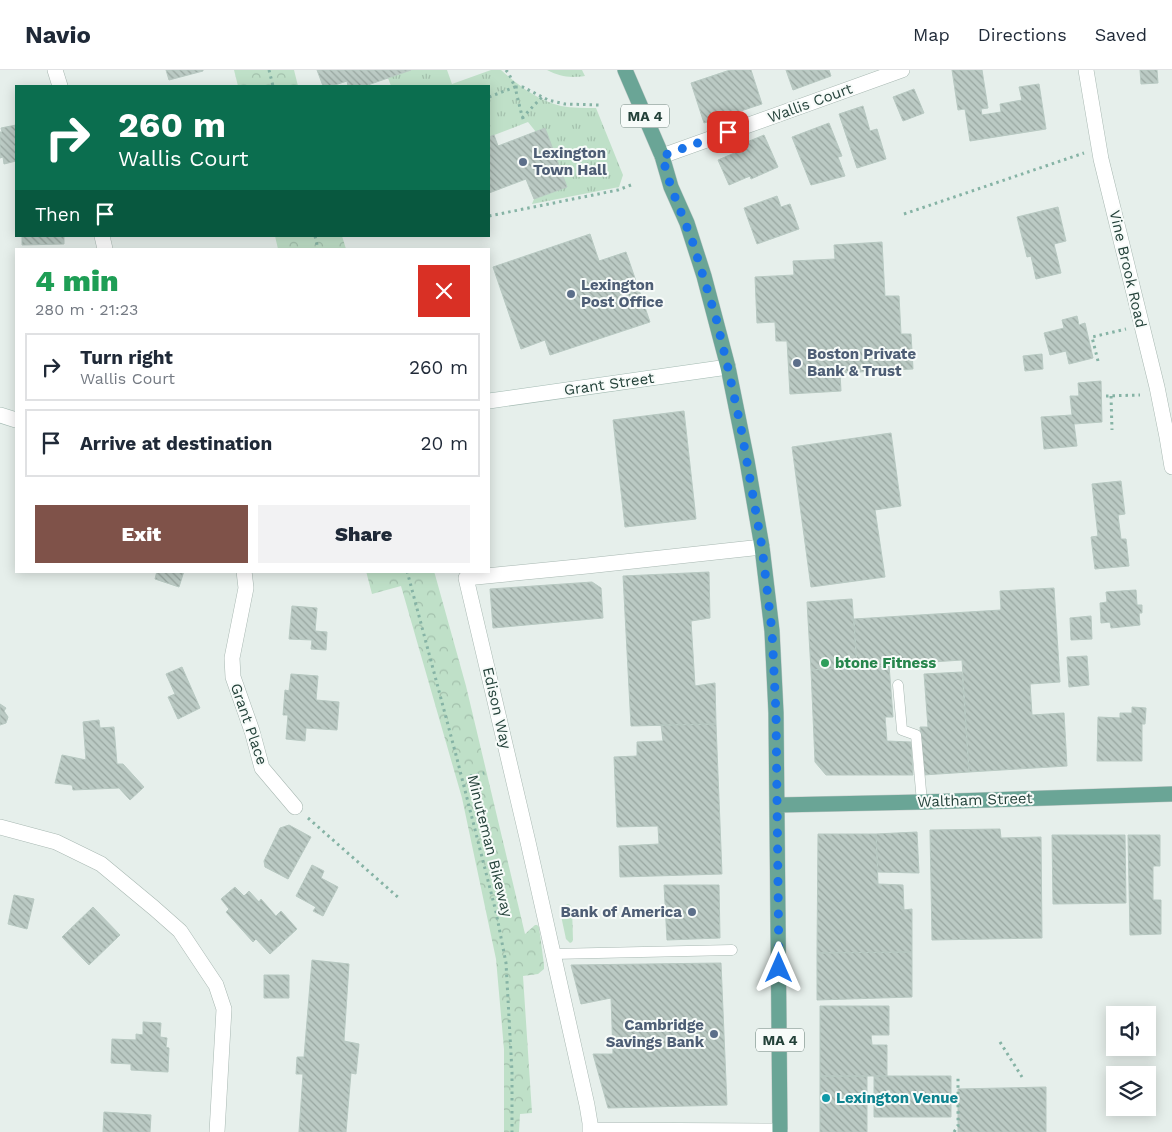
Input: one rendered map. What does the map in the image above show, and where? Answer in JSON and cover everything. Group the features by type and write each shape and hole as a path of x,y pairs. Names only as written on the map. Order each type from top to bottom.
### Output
{"main road":[{"name":"MA 4","path":"625,70 662,156 671,187 687,223 704,276 728,368 762,547 772,631 776,713 780,1132"},
{"name":"Waltham Street","path":"778,805 1172,794"}],"street":[{"path":"55,70 60,85"},
{"name":"Wallis Court","path":"662,156 902,70"},
{"name":"Vine Brook Road","path":"1086,70 1099,148 1159,396 1172,467"},
{"name":"Grant Street","path":"490,401 728,368"},
{"path":"0,415 15,420"},
{"name":"Edison Way","path":"590,1131 587,1105 466,578 762,547"},
{"name":"Grant Place","path":"244,573 246,588 232,658 232,677 252,732 262,768 296,807"},
{"path":"0,827 56,842 101,864 180,931 216,985 224,1009 217,1132"},
{"path":"590,1131 780,1132"}],"lane":[{"path":"898,685 902,730 916,734 922,802"},
{"path":"553,954 732,950"}],"path":[{"path":"269,70 273,85"},
{"path":"506,70 515,87 524,122"},
{"path":"490,97 515,87 523,87 542,97 565,104 599,105"},
{"path":"522,118 542,97"},
{"path":"904,214 1099,148"},
{"path":"490,216 618,190 631,185"},
{"path":"1098,361 1092,337 1141,325"},
{"path":"1106,396 1140,394"},
{"path":"1111,396 1112,430"},
{"name":"Minuteman Bikeway","path":"408,573 496,912 506,963 512,1072 512,1132"},
{"path":"470,776 484,773"},
{"path":"296,807 400,899"},
{"path":"1000,1042 1022,1077"},
{"path":"954,1132 958,1126 958,1076"}],"green space":[{"path":"234,70 294,70 298,85 238,85"},
{"path":"411,70 447,70 452,84 491,70 501,70 522,87 544,100 565,107 596,108 623,175 619,187 532,204 534,199 567,187 536,132 528,122 490,137 490,85 391,85 388,78"},
{"path":"547,70 582,70 585,76 565,76"},
{"path":"275,237 342,237 346,248 278,248"},
{"path":"367,573 435,573 466,686 525,934 535,925 539,927 544,969 538,974 523,976 532,1113 520,1114 519,1132 504,1132 504,1049 496,959 462,798 401,586 372,594"},
{"path":"568,904 572,908 573,940 570,943 566,939 560,911 560,907"}],"building":[{"path":"166,70 203,70 203,71 169,80"},
{"path":"317,70 411,70 368,85 348,85 347,81 335,85 323,85"},
{"path":"730,70 751,70 762,104 704,123 691,83"},
{"path":"786,70 829,70 831,76 793,90"},
{"path":"952,70 982,70 988,108 981,109 982,115 1001,112 1000,104 1022,100 1019,87 1039,84 1046,129 970,141 965,109 958,110"},
{"path":"1140,70 1157,70 1158,83 1141,84"},
{"path":"914,89 924,113 903,121 893,97"},
{"path":"863,106 870,131 877,129 886,159 857,168 839,114"},
{"path":"829,123 842,156 838,157 845,176 811,185 792,137"},
{"path":"15,125 15,161 4,164 3,157 0,158 1,128"},
{"name":"Lexington Town Hall","path":"545,128 567,187 534,199 526,179 490,193 490,137 494,135 498,146"},
{"path":"764,135 778,167 751,179 750,176 729,185 718,160 739,151 737,146"},
{"path":"777,196 781,207 790,204 799,229 757,244 744,208"},
{"path":"1058,207 1066,241 1054,244 1061,273 1036,279 1031,256 1027,257 1017,217"},
{"name":"Lexington Post Office","path":"590,234 599,261 626,252 650,322 550,355 545,340 521,349 493,267"},
{"path":"22,237 64,237 64,244 22,245"},
{"path":"882,242 885,296 899,296 901,334 911,334 913,369 840,373 841,391 790,394 787,341 776,341 775,322 757,323 755,277 794,275 793,261 835,259 834,245"},
{"path":"1077,316 1079,325 1085,323 1093,358 1069,364 1066,351 1050,355 1044,333 1064,328 1062,320"},
{"path":"1042,354 1043,369 1025,371 1023,356"},
{"path":"1101,381 1102,422 1074,424 1077,446 1044,449 1041,417 1072,415 1070,396 1079,396 1078,383"},
{"path":"684,411 696,519 625,527 613,420"},
{"path":"891,433 901,506 875,510 885,577 811,587 792,447"},
{"path":"1121,481 1125,514 1118,515 1121,539 1126,539 1129,566 1095,569 1091,537 1098,536 1092,484"},
{"path":"709,572 710,618 691,621 695,686 715,683 716,724 631,726 623,576"},
{"path":"156,573 183,573 179,587 155,579"},
{"path":"592,582 601,588 603,618 493,628 490,589"},
{"path":"1054,588 1060,682 1030,684 1032,715 1064,713 1067,766 969,772 962,660 857,667 854,619 1001,610 1000,591"},
{"path":"1136,590 1137,605 1142,605 1142,613 1139,613 1140,625 1111,628 1110,622 1101,623 1100,603 1107,602 1106,592"},
{"path":"852,599 857,667 811,670 807,602"},
{"path":"292,606 317,608 315,631 327,632 326,650 311,649 312,640 289,639"},
{"path":"1091,616 1092,639 1071,640 1070,618"},
{"path":"1087,656 1089,685 1069,687 1067,657"},
{"path":"889,665 893,717 885,717 887,741 911,742 913,775 826,775 815,762 811,670"},
{"path":"182,667 200,708 178,719 168,697 175,694 166,674"},
{"path":"962,672 969,772 923,775 920,727 928,727 924,674"},
{"path":"291,674 318,676 316,700 339,702 337,730 306,728 305,741 286,739 288,715 283,715 285,690 289,691"},
{"path":"0,704 6,708 4,711 8,717 6,723 0,725"},
{"path":"1132,707 1146,708 1145,724 1142,724 1142,761 1097,761 1098,717 1120,718 1120,713 1132,713"},
{"path":"99,720 100,728 114,727 117,764 123,764 144,787 130,800 119,788 73,790 72,785 55,783 62,755 86,760 83,722"},
{"path":"716,724 722,874 620,877 619,846 659,844 658,826 617,827 614,757 637,756 637,742 663,741 661,725"},
{"path":"289,825 311,837 288,879 265,867 264,861 280,828"},
{"path":"1000,829 1001,838 1041,837 1042,938 932,940 930,830"},
{"path":"917,832 919,873 878,872 876,834"},
{"path":"818,834 876,834 878,884 903,885 904,910 912,909 912,952 817,953"},
{"path":"1052,835 1125,835 1126,903 1053,904"},
{"path":"1128,835 1160,835 1160,866 1153,866 1153,900 1161,900 1161,934 1130,935"},
{"path":"312,865 324,871 321,878 338,887 323,916 313,911 316,907 296,896"},
{"name":"Bank of America","path":"664,885 719,885 720,938 667,940"},
{"path":"235,887 244,896 249,891 259,902 261,899 276,916 281,911 297,929 270,954 256,939 253,942 226,912 229,909 221,899"},
{"path":"14,895 34,899 27,929 8,924"},
{"path":"93,907 120,935 89,965 62,937"},
{"path":"912,952 912,997 817,1000 817,953"},
{"path":"312,960 349,964 344,1041 359,1044 356,1074 351,1073 346,1132 299,1132 303,1074 296,1074 297,1057 304,1057"},
{"path":"721,963 727,1105 608,1108 593,1054 613,1054 611,998 581,1004 571,965"},
{"path":"264,975 289,975 289,998 264,998"},
{"path":"820,1006 889,1006 889,1035 871,1035 872,1045 887,1045 887,1076 820,1076"},
{"path":"143,1022 161,1023 160,1037 167,1038 166,1047 169,1048 168,1072 131,1070 131,1064 111,1063 112,1039 136,1040 136,1034 143,1035"},
{"path":"820,1076 867,1076 867,1132 820,1132"},
{"path":"874,1076 951,1076 951,1117 874,1117"},
{"path":"1046,1087 1046,1132 958,1132 958,1089"},
{"path":"104,1112 151,1115 150,1132 103,1132"}],"place":[{"name":"Lexington Town Hall","path":"523,162"},
{"name":"Lexington Post Office","path":"571,294"},
{"name":"Boston Private Bank & Trust","path":"797,363"},
{"name":"btone Fitness","path":"825,663"},
{"name":"Bank of America","path":"692,912"},
{"name":"Cambridge Savings Bank","path":"714,1034"},
{"name":"Lexington Venue","path":"826,1098"}],"route":[{"path":"728,132 662,156 671,187 687,223 716,318 741,428 762,547 772,631 776,713 779,968"}]}
